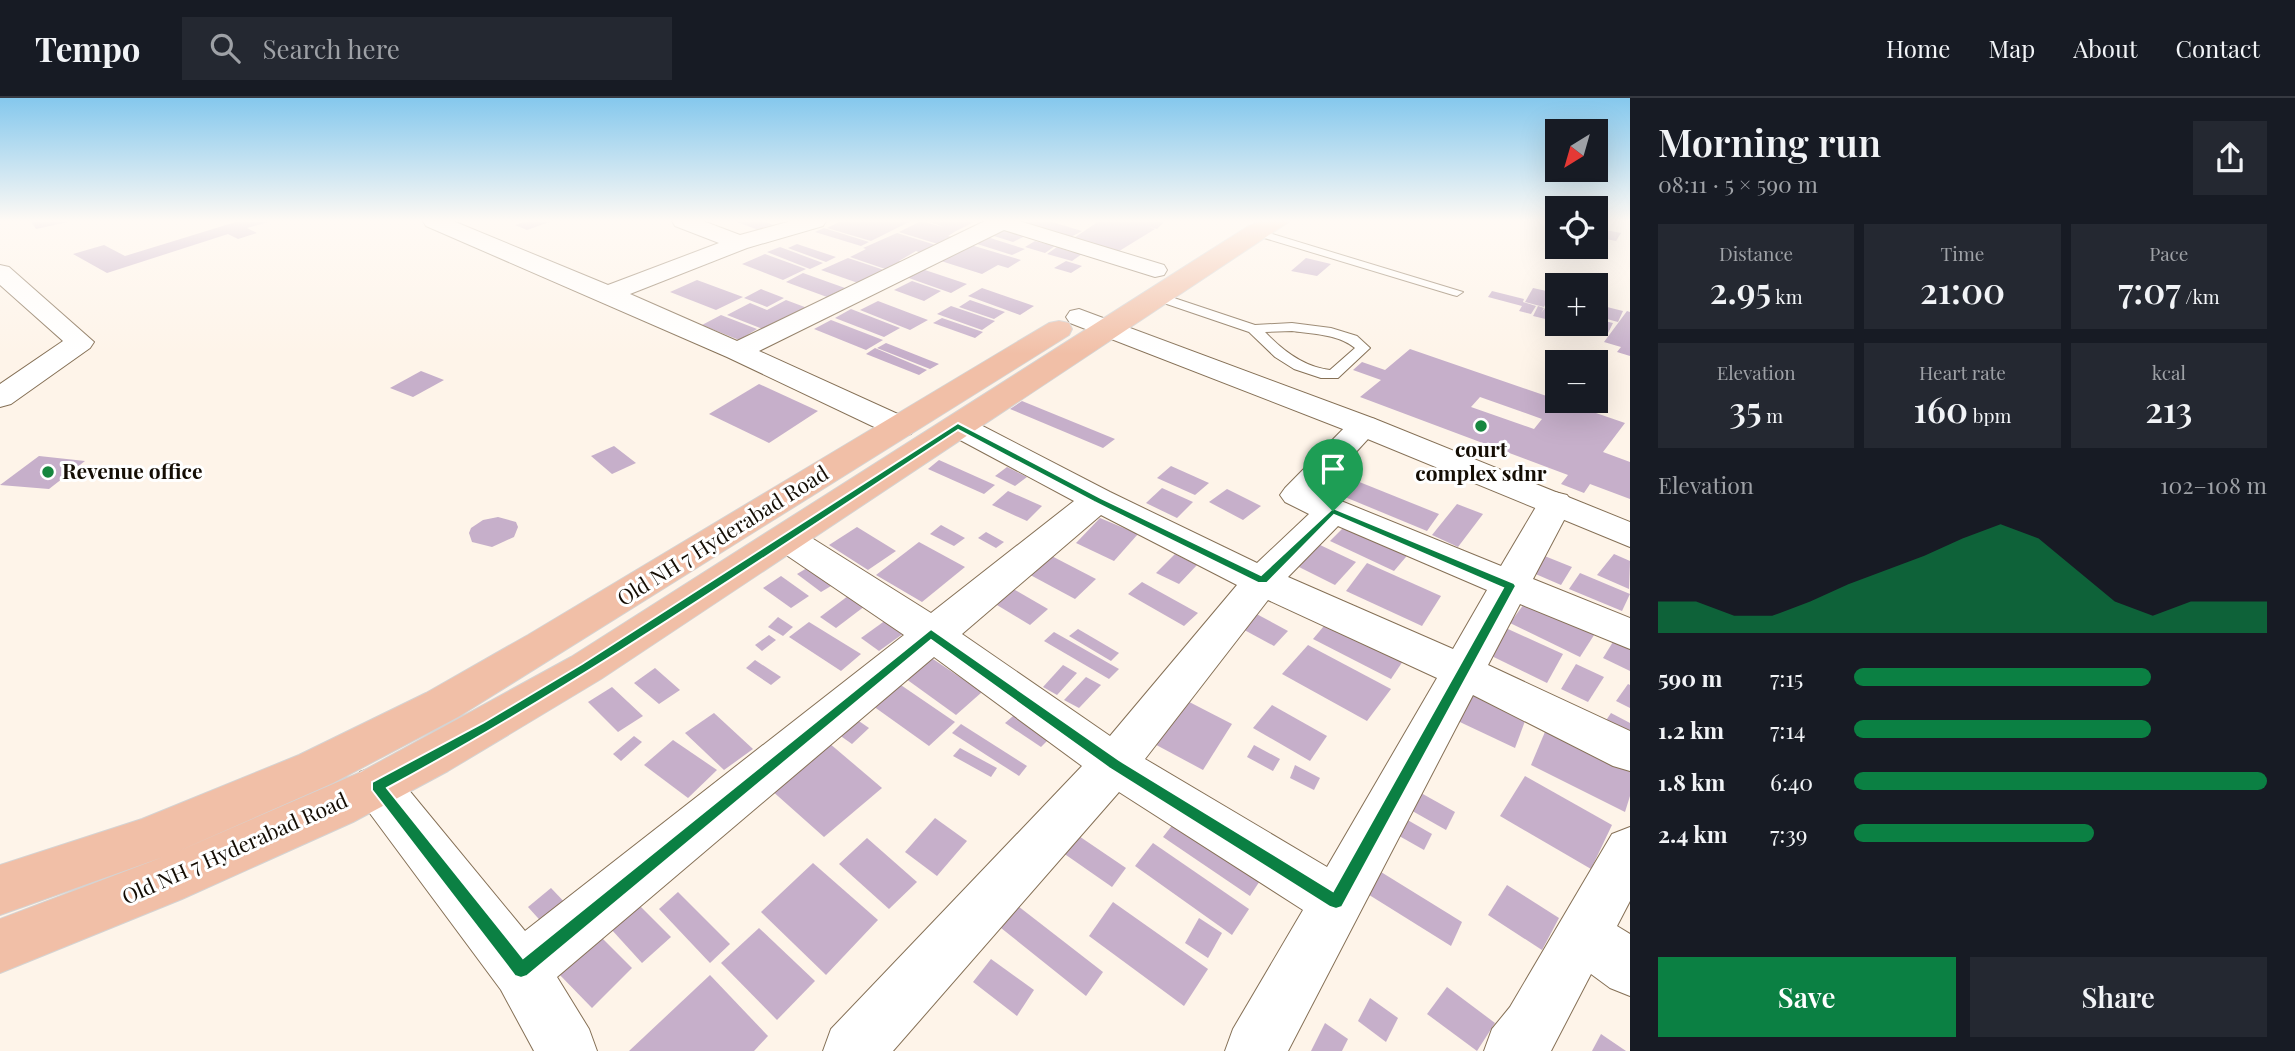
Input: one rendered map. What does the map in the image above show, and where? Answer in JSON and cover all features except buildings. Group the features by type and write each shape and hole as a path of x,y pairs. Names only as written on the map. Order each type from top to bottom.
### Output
{"main road":[{"name":"Old NH 7 Hyderabad Road","path":"0,890 151,839 316,769 442,705 900,427 1093,322 1187,265"},
{"name":"Old NH 7 Hyderabad Road","path":"0,946 32,936 233,853 377,786 488,727 565,681 958,426 1093,322"}],"street":[{"path":"543,265 900,427"},
{"path":"608,294 681,265"},
{"path":"737,351 911,265"},
{"path":"1112,265 1156,283"},
{"path":"0,272 80,342 0,398"},
{"path":"1093,322 1364,426 1630,535"},
{"path":"958,426 1098,500 1262,581 1464,672 1630,752"},
{"path":"1364,426 1297,495 1630,634"},
{"path":"521,970 931,633 1098,500"},
{"path":"1255,1051 1555,503"},
{"path":"853,1051 1114,764 1262,581 1333,511"},
{"path":"786,538 931,633 1114,764 1336,901"},
{"path":"377,786 521,970 567,1051"},
{"path":"1518,1050 1630,850"},
{"path":"1583,935 1630,968"}],"lane":[{"path":"1391,265 1461,287"},
{"path":"1156,283 1254,329 1269,347 1296,365 1317,374 1333,375 1363,348 1352,339 1326,331 1292,327 1254,329"}],"place":[{"name":"court complex sdnr","path":"1481,426"},
{"name":"Revenue office","path":"48,472"}],"route":[{"path":"958,426 1098,500 1262,581 1333,511 1510,586 1336,901 1114,764 931,633 521,970 377,786 488,727 586,668 958,426"}]}
